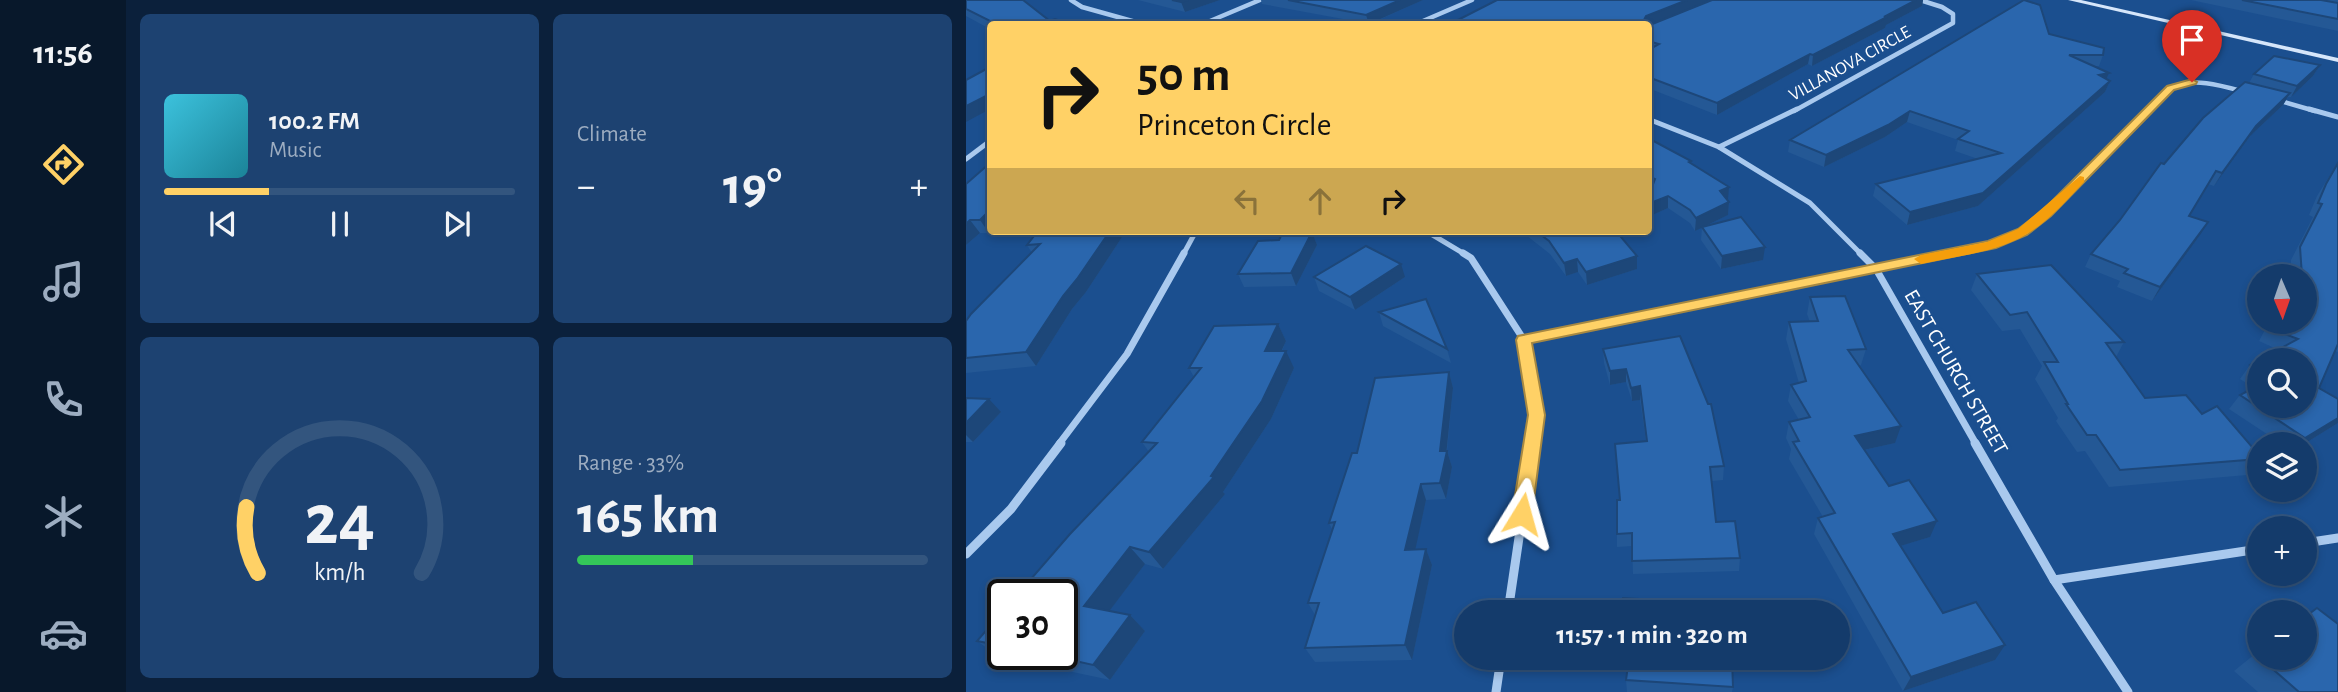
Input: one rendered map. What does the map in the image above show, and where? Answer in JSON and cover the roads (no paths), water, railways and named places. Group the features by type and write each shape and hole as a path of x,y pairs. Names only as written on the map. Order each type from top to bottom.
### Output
{"main road":[{"path":"2072,0 2338,60"},
{"path":"2114,0 2338,51"}],"street":[{"path":"1071,0 1082,8 1132,21"},
{"path":"1210,21 1260,0"},
{"path":"1423,21 1472,0"},
{"name":"VILLANOVA CIRCLE","path":"1718,147 1828,94 1953,23 1953,14 1942,7 1920,0"},
{"path":"1524,340 1991,245 2022,232 2046,214 2171,88 2192,82 2210,83 2254,94"},
{"path":"2266,97 2338,117"},
{"name":"EAST CHURCH STREET","path":"1652,121 1718,147 1810,203 1876,269 2054,580 2128,692"},
{"path":"966,159 987,143"},
{"path":"966,554 1011,509 1127,354 1194,235"},
{"path":"1433,235 1471,258 1524,340 1536,415 1510,600"},
{"path":"2317,541 2338,538"},
{"path":"2054,580 2247,552"},
{"path":"1496,692 1499,670"}]}
